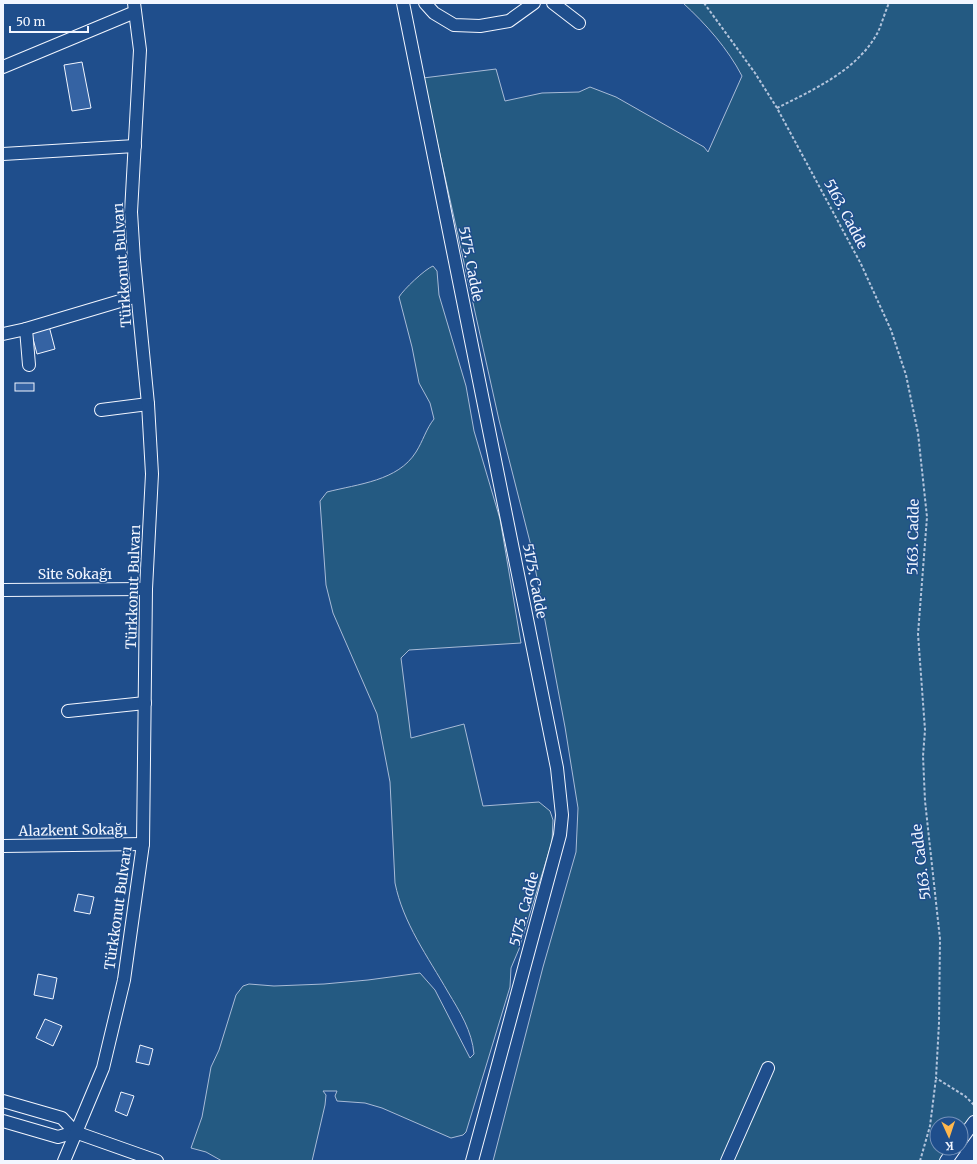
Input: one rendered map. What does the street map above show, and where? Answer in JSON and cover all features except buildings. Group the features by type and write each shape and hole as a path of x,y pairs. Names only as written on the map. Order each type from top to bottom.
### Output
{"street":[{"name":"5175. Cadde","path":"403,3 557,768 562,803 560,835 472,1161"},
{"path":"425,3 434,13 454,25 480,26 509,21 534,3"},
{"path":"553,3 579,23"},
{"path":"3,67 134,8"},
{"name":"Türkkonut Bulvarı","path":"64,1161 103,1068 124,980 143,844 146,589 152,474 148,404 137,296 131,212 140,50 134,8"},
{"path":"3,154 135,146"},
{"path":"3,334 26,329 137,296"},
{"path":"26,329 29,365"},
{"path":"101,410 148,404"},
{"name":"Site Sokağı","path":"3,590 146,589"},
{"path":"68,711 145,704"},
{"name":"Alazkent Sokağı","path":"3,846 143,844"},
{"path":"727,1161 768,1068"},
{"path":"3,1101 62,1118 75,1132 157,1161"},
{"path":"3,1121 58,1137 75,1132"}],"path":[{"name":"5163. Cadde","path":"704,3 755,73 776,108 861,264 891,330 906,375 918,433 927,518 918,634 922,659 925,730 923,756 925,801 940,939 939,1023 936,1078 930,1126 920,1161"},
{"path":"776,108 821,86 860,57 878,32 889,3"},
{"path":"936,1078 965,1096 974,1105"}],"shaded area":[{"path":"683,3 974,3 974,1115 969,1122 969,1116 929,1116 929,1156 947,1156 944,1161 493,1161 543,967 576,852 578,808 565,727 531,546 499,420 423,78 496,69 505,101 542,93 579,92 590,87 616,97 704,147 708,152 742,76 716,37"},
{"path":"433,266 437,271 439,295 466,386 474,431 500,519 521,643 409,650 401,658 411,738 464,724 483,806 539,802 550,811 553,820 552,842 519,949 511,968 510,987 466,1132 463,1135 451,1138 382,1108 365,1103 337,1101 335,1096 337,1091 323,1091 326,1095 325,1105 312,1161 222,1161 206,1152 191,1148 202,1117 211,1067 219,1050 236,995 243,986 249,984 274,986 324,984 420,973 435,990 470,1058 474,1054 471,1037 465,1022 410,926 399,898 395,883 390,782 377,714 333,613 326,585 320,501 327,492 376,480 399,469 408,462 416,452 434,419 430,403 419,383 412,347 399,297 414,280"}]}
